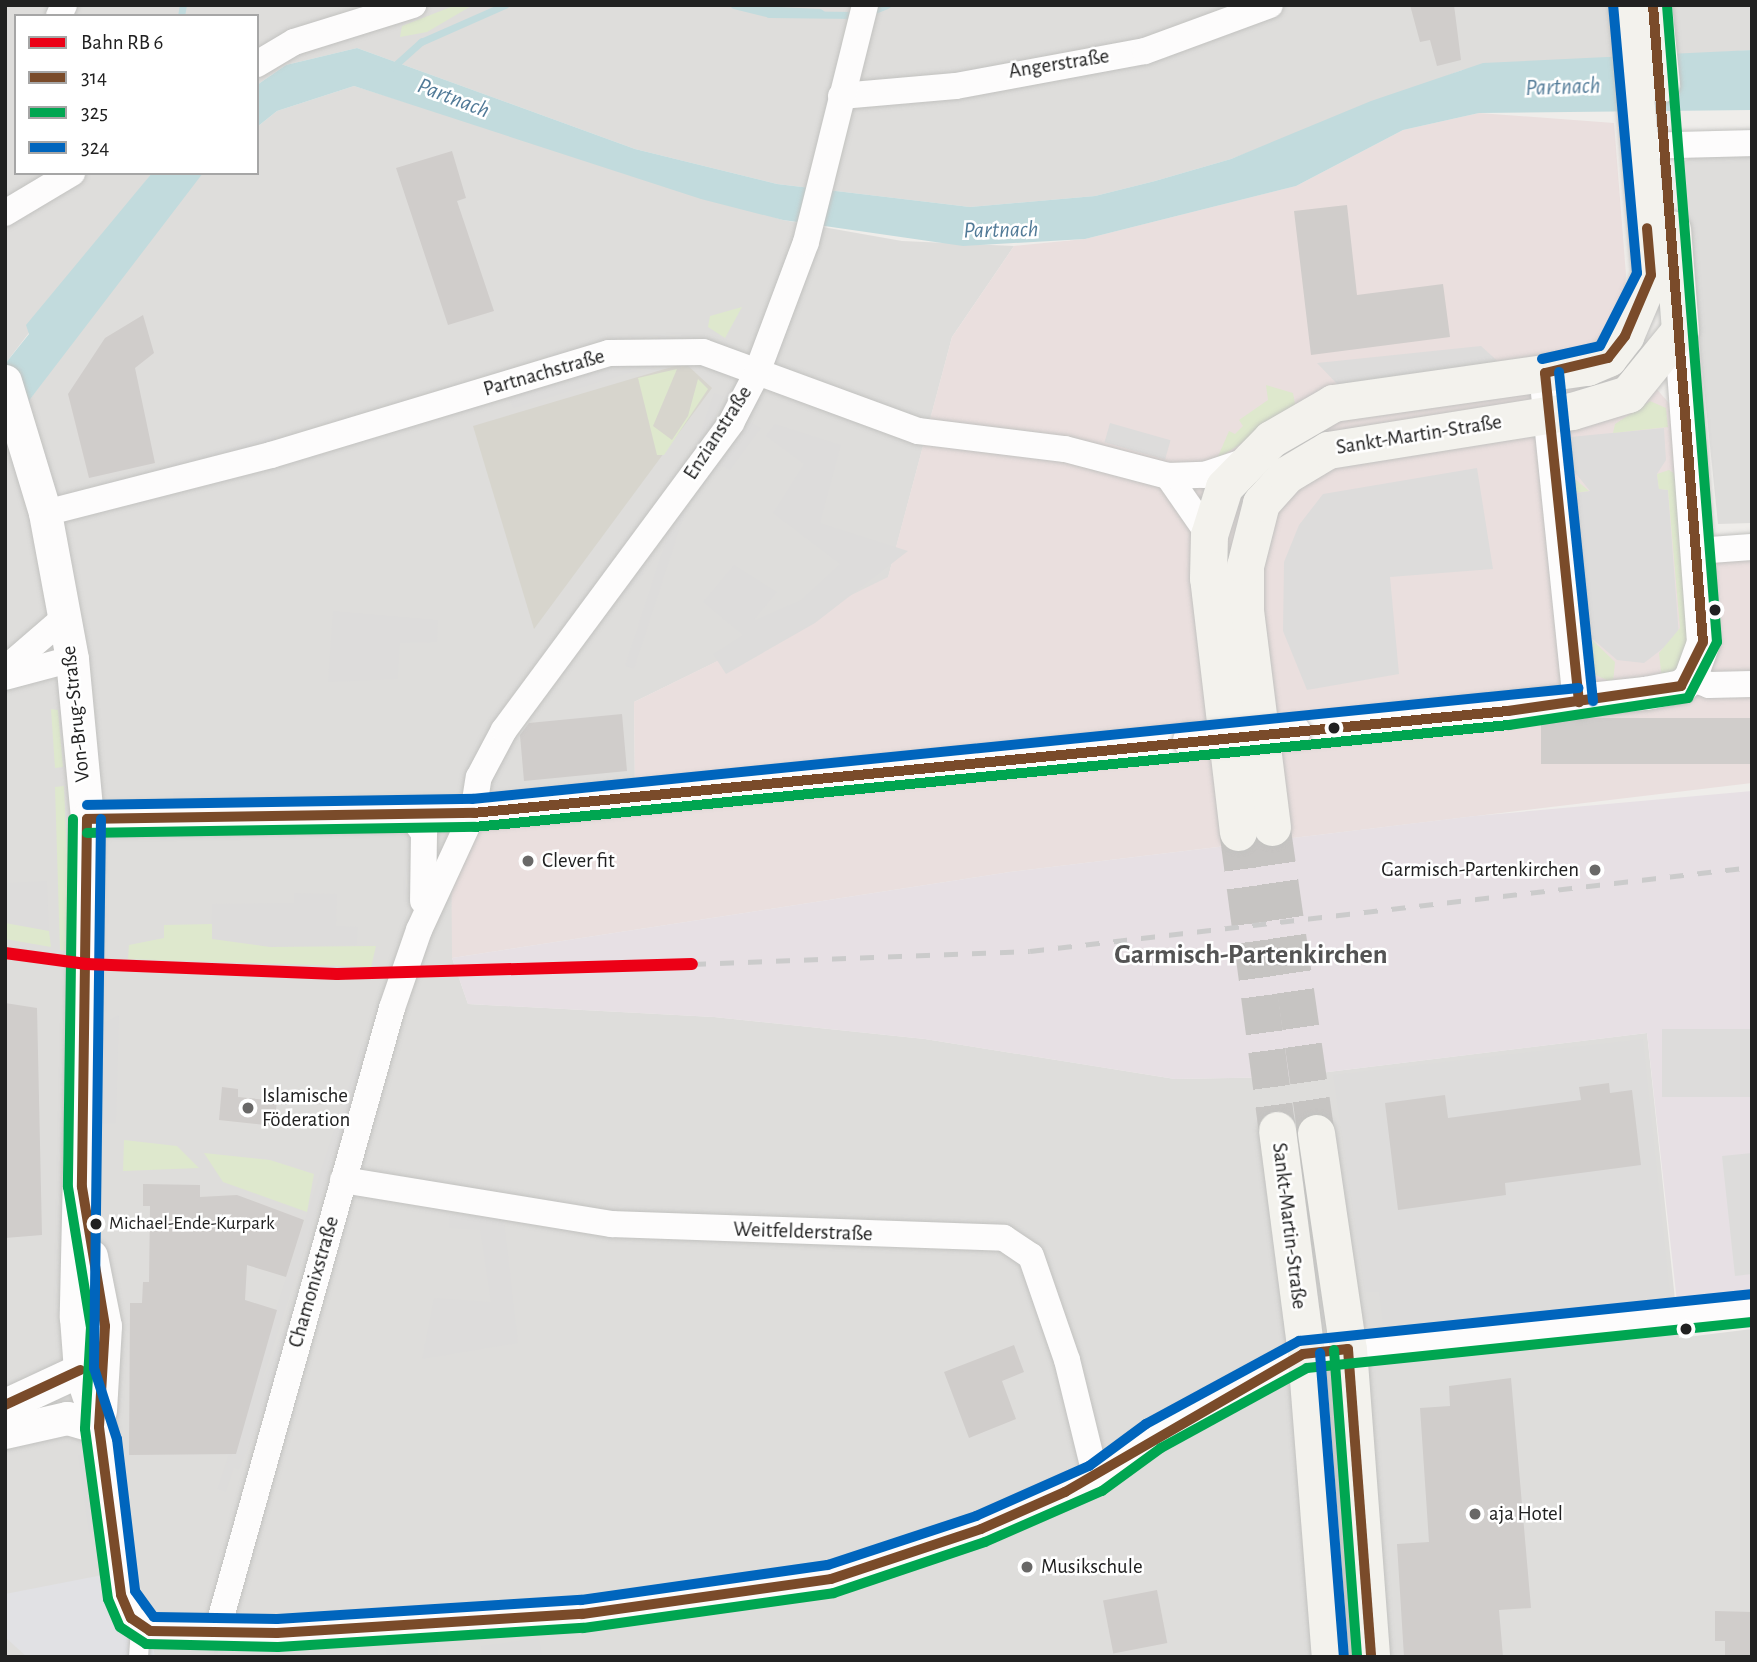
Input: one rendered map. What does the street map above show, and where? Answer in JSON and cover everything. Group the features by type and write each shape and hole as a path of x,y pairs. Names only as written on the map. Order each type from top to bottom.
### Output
{"main road":[{"path":"1627,5 1645,45"},
{"path":"1616,347 1651,275 1652,130 1645,45 1653,5"},
{"name":"Sankt-Martin-Straße","path":"1616,347 1545,373 1333,403 1304,416 1243,462 1224,487 1209,535 1210,617 1255,830 1245,566 1261,503 1286,475 1328,450 1550,415 1666,383 1680,330 1652,130"},
{"name":"Sankt-Martin-Straße","path":"1277,1130 1306,1354 1330,1657"},
{"name":"Sankt-Martin-Straße","path":"1316,1133 1348,1349 1371,1657"}],"street":[{"path":"259,63 294,42 413,5"},
{"name":"Enzianstraße","path":"473,813 479,777 504,730 730,423 756,375 806,243 865,5"},
{"name":"Angerstraße","path":"841,96 956,86 1145,51 1270,5"},
{"path":"1652,130 1752,143"},
{"path":"5,213 36,184 68,175"},
{"path":"88,819 473,813 1578,702 1681,686 1690,678 1703,642 1696,551 1666,383 1616,347"},
{"name":"Partnachstraße","path":"45,513 271,455 609,353 703,352 756,375 918,431 1065,449 1168,476 1204,475 1243,462"},
{"path":"1545,373 1578,702"},
{"name":"Von-Brug-Straße","path":"5,381 23,430 45,513 72,659 88,819 83,1223 76,1317 76,1372 99,1427"},
{"path":"1168,476 1209,535"},
{"path":"1696,551 1752,547"},
{"path":"5,669 64,618"},
{"path":"5,677 72,659"},
{"path":"1690,678 1709,685 1752,684"},
{"name":"Chamonixstraße","path":"216,1635 343,1180 419,930 473,813"},
{"name":"Chamonixstraße","path":"410,814 424,833 428,863 419,930"},
{"name":"Weitfelderstraße","path":"343,1180 611,1224 1004,1238 1031,1256 1067,1360 1096,1478"},
{"name":"Von-Brug-Straße","path":"83,1223 105,1326 99,1427"},
{"path":"140,1626 159,1634 216,1635 582,1614 831,1579 981,1529 1096,1478 1228,1392 1306,1354 1752,1308"},
{"path":"5,1405 76,1372"},
{"path":"5,1432 67,1418 99,1427 121,1595 140,1626 138,1657"}],"shaded area":[{"path":"5,5 1752,5 1752,50 1462,70 1231,159 1155,181 1095,196 970,207 777,184 635,149 357,48 286,65 259,84 259,14 14,14 14,175 150,175 5,364"},
{"path":"354,86 783,220 902,241 1014,246 952,337 888,578 634,702 635,790 452,958 468,1004 714,1017 925,1039 1175,1079 1287,1077 1647,1033 1679,1338 1752,1329 1752,1657 7,1657 5,432 194,181 201,175 259,175 259,125 277,111"},
{"path":"1479,113 1614,123 1626,275 1620,375 1654,386 1675,410 1689,559 1752,555 1752,783 1010,872 452,958 451,820 635,790 634,702 888,577 952,337 1014,246 1085,239 1296,186 1403,130"},
{"path":"1752,155 1752,523 1718,524 1681,163 1693,156"},
{"path":"1481,346 1504,367 1340,387 1317,363"},
{"path":"685,363 712,388 534,629 473,426"},
{"path":"656,365 514,408 505,393 579,366"},
{"path":"714,393 723,396 634,669 625,666"},
{"path":"743,418 761,428 730,470 719,464 657,548 652,544"},
{"path":"1110,423 1171,440 1165,460 1104,442"},
{"path":"775,424 841,445 820,523 908,551 815,623 726,674 713,654 743,635 703,602 734,565 777,592 753,621 801,600 840,564 773,513 804,464 766,436"},
{"path":"1664,428 1666,460 1657,474 1659,489 1668,490 1679,636 1644,663 1617,660 1587,634 1575,493 1590,491 1573,470 1570,437"},
{"path":"275,435 278,449 102,496 100,485"},
{"path":"1477,468 1493,569 1390,577 1399,674 1307,690 1283,631 1284,562 1299,525 1323,494"},
{"path":"638,567 644,573 592,624 586,619"},
{"path":"333,611 438,620 437,642 400,643 398,679 328,682"},
{"path":"280,791 280,801 173,800 173,792"},
{"path":"1752,791 1752,1293 1677,1302 1647,1033 1287,1077 1175,1079 925,1039 714,1017 468,1004 452,958 1010,872 1475,816"},
{"path":"47,881 49,931 5,923 5,883"},
{"path":"294,893 337,894 336,926 358,927 357,945 270,947 211,939 212,904 294,903"},
{"path":"119,1015 116,1123 99,1124 100,1025"},
{"path":"1662,1029 1752,1029 1752,1097 1662,1097"},
{"path":"1643,1039 1671,1303 1383,1325 1379,1292 1365,1292 1333,1075","holes":["1608,1083 1610,1093 1632,1090 1641,1164 1505,1183 1506,1195 1399,1209 1448,1118 1581,1100 1580,1087"]},
{"path":"362,1044 371,1047 226,1492 217,1489"},
{"path":"1752,1153 1752,1274 1735,1276 1722,1156"},
{"path":"341,1196 353,1201 239,1470 227,1465"},
{"path":"450,1213 504,1220 518,1343 422,1359 434,1298 491,1302 480,1230 449,1228"},
{"path":"88,1454 99,1532 89,1534 78,1455"},
{"path":"118,1572 150,1631 155,1657 27,1657 5,1637 5,1594"},
{"path":"539,1638 542,1655 482,1657 481,1646"},
{"path":"437,1645 438,1657 387,1657 386,1650"}],"green space":[{"path":"456,5 473,5 427,32 400,37 402,26"},
{"path":"742,307 725,338 708,327 710,316"},
{"path":"677,369 653,426 672,440 688,416 698,379 708,389 664,455 657,455 638,378"},
{"path":"1266,385 1293,393 1296,409 1217,459 1229,431 1235,434 1243,426 1239,420 1268,400"},
{"path":"1650,401 1666,408 1668,427 1613,433 1615,424"},
{"path":"1669,470 1675,474 1689,621 1687,661 1662,680 1659,653 1680,628 1668,490 1659,489 1657,474"},
{"path":"1575,479 1589,491 1574,493 1586,634 1615,662 1613,683 1585,670 1566,482"},
{"path":"51,709 58,710 63,767 55,768"},
{"path":"64,786 71,952 60,950 55,787"},
{"path":"5,923 49,931 51,947 5,939"},
{"path":"212,924 212,939 270,947 376,946 371,967 128,959 129,945 164,938 164,925"},
{"path":"124,1140 177,1146 199,1168 123,1171"},
{"path":"204,1153 270,1160 314,1174 307,1212 223,1182"}],"water":[{"path":"735,5 821,9 829,15 771,14"},
{"name":"Partnach","path":"357,48 635,149 777,184 970,207 1095,196 1155,181 1231,159 1371,101 1483,63 1752,50 1752,110 1479,113 1403,130 1296,186 1085,239 963,246 783,220 701,199 354,86 277,111 259,125 259,84 286,65"},
{"path":"150,175 201,175 5,432 5,364 29,334 26,325"}],"building":[{"path":"1410,5 1454,5 1461,60 1437,66 1430,40 1420,42"},
{"path":"452,151 466,198 457,201 494,311 448,325 396,168"},
{"path":"1347,205 1357,295 1443,284 1450,337 1311,355 1294,211"},
{"path":"143,315 154,353 135,368 155,463 89,478 68,394 105,338"},
{"path":"622,714 627,771 524,781 520,735 529,723"},
{"path":"1541,718 1752,718 1752,764 1541,764"},
{"path":"5,1003 37,1008 42,1235 5,1238"},
{"path":"1609,1083 1610,1093 1632,1090 1641,1165 1505,1183 1506,1195 1398,1210 1385,1103 1445,1095 1448,1118 1581,1100 1579,1087"},
{"name":"Islamische Föderation","path":"222,1087 238,1089 238,1097 277,1101 274,1126 219,1120"},
{"path":"143,1184 200,1185 200,1197 237,1195 304,1220 286,1277 247,1265 245,1300 277,1310 236,1454 129,1455 130,1303 142,1303 143,1282 149,1282 150,1206 143,1206"},
{"path":"1014,1345 1024,1372 1002,1381 1016,1419 969,1438 944,1372"},
{"name":"aja Hotel","path":"1511,1378 1531,1608 1499,1610 1503,1657 1404,1657 1397,1544 1429,1542 1420,1408 1450,1406 1449,1386"},
{"path":"1157,1590 1167,1643 1113,1654 1103,1600"},
{"path":"1715,1611 1752,1612 1752,1657 1725,1657 1725,1641 1715,1641"}],"waterway":[{"path":"181,14 183,5"},
{"path":"393,67 421,42 505,5"},
{"path":"734,5 769,14 857,15"},
{"path":"872,11 887,5"}],"tunnel":[{"path":"1272,827 1316,1133"},
{"path":"1238,832 1277,1130"}],"railway":[{"path":"692,964 1030,951 1752,867"}],"transit line":[{"name":"314","path":"87,819 473,813 1508,711 1681,686 1703,642 1653,5"},
{"name":"325","path":"87,833 474,827 1509,725 1688,698 1717,642 1667,5"},
{"name":"324","path":"1542,359 1600,346 1637,273 1613,6"},
{"name":"314","path":"1545,373 1608,358 1625,336 1651,275 1647,228"},
{"name":"324","path":"1559,372 1593,701"},
{"name":"314","path":"1545,373 1579,702"},
{"name":"324","path":"87,805 472,799 1578,688"},
{"name":"325","path":"73,819 68,1187 91,1327 85,1429 108,1599 120,1627 146,1644 278,1647 583,1628 834,1593 985,1542 1102,1491 1161,1448 1307,1368 1752,1322"},
{"name":"314","path":"87,819 82,1187 105,1326 99,1427 121,1595 131,1618 150,1631 277,1633 582,1614 831,1579 981,1529 1065,1492 1303,1354 1348,1349"},
{"name":"324","path":"101,819 94,1368 117,1439 135,1591 154,1617 277,1619 581,1600 828,1565 976,1516 1089,1466 1146,1424 1299,1341 1751,1294"},
{"path":"5,953 86,964 337,974 692,964"},
{"name":"314","path":"1348,1349 1371,1657"},
{"name":"325","path":"1334,1350 1357,1657"},
{"name":"324","path":"1320,1353 1344,1656"},
{"name":"314","path":"5,1405 80,1370"}],"place":[{"name":"Clever fit","path":"528,861"},
{"name":"Garmisch-Partenkirchen","path":"1595,870"},
{"name":"Islamische Föderation","path":"248,1108"},
{"name":"Michael-Ende-Kurpark","path":"96,1224"},
{"name":"aja Hotel","path":"1475,1514"},
{"name":"Musikschule","path":"1027,1567"}],"district":[{"name":"Garmisch-Partenkirchen","path":"1251,955"}]}
